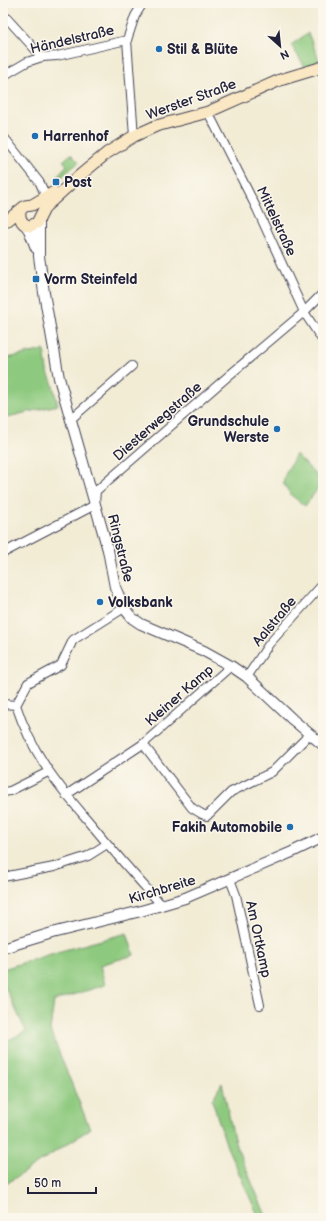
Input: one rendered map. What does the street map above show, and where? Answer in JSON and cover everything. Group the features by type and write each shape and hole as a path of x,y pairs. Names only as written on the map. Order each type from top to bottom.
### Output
{"main road":[{"name":"Werster Straße","path":"22,218 30,226 37,223 45,207 78,177 107,154 134,136 156,126 208,112 280,80 323,67"},
{"name":"Werster Straße","path":"22,218 25,206 32,205 78,177"},
{"path":"32,205 38,209 40,218"},
{"name":"Werster Straße","path":"5,221 22,218"}],"street":[{"path":"134,136 127,40 140,4"},
{"path":"3,14 42,57"},
{"name":"Händelstraße","path":"3,76 27,62 42,57 57,56 127,40"},
{"name":"Mittelstraße","path":"208,112 258,209 304,312 323,341"},
{"path":"3,136 40,183 46,197"},
{"name":"Ringstraße","path":"22,218 29,230 39,256"},
{"name":"Ringstraße","path":"40,218 39,256 59,378 108,550 115,587 124,608 132,618 141,624 204,651 247,677 323,745"},
{"name":"Diesterwegstraße","path":"95,503 96,491 304,312 323,293"},
{"path":"71,419 132,366"},
{"path":"3,553 91,507 95,503"},
{"name":"Aalstraße","path":"247,677 269,644 323,584"},
{"path":"124,608 73,640 61,665 28,683 16,705 22,723 48,772 107,844 158,901 159,906"},
{"name":"Kleiner Kamp","path":"66,795 143,744 231,666"},
{"path":"3,704 16,705"},
{"name":"Kleiner Kamp","path":"143,744 192,808 206,816 231,792 272,772 305,739 308,733"},
{"path":"3,792 10,791 48,772"},
{"name":"Kirchbreite","path":"3,948 52,933 159,906 202,891 323,837"},
{"path":"3,877 54,867 88,856 107,844"},
{"name":"Am Ortkamp","path":"230,879 236,895 260,1005"}],"green space":[{"path":"308,33 320,62 305,67 291,45"},
{"path":"71,154 79,162 60,178 58,175 67,165 63,161"},
{"path":"44,350 47,370 58,405 3,418 3,359"},
{"path":"296,454 323,482 305,506 291,495 283,483 285,475"},
{"path":"127,933 134,955 100,965 105,985 54,1001 50,1030 90,1129 3,1186 3,1043 26,1031 3,983 3,969 57,952"},
{"path":"222,1083 235,1143 267,1218 259,1218 227,1147 212,1100"}],"place":[{"name":"Stil & Blüte","path":"159,49"},
{"name":"Harrenhof","path":"35,136"},
{"name":"Post","path":"56,182"},
{"name":"Vorm Steinfeld","path":"36,279"},
{"name":"Grundschule Werste","path":"277,429"},
{"name":"Volksbank","path":"100,602"},
{"name":"Fakih Automobile","path":"290,827"}]}
